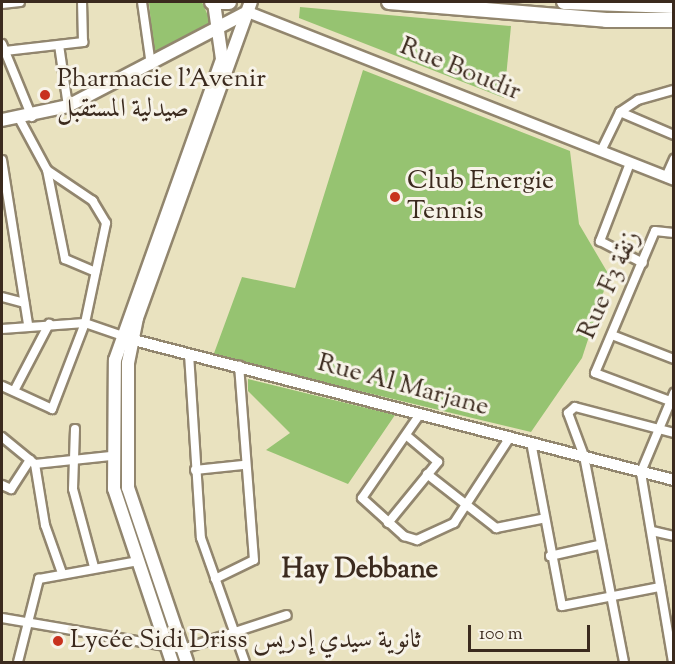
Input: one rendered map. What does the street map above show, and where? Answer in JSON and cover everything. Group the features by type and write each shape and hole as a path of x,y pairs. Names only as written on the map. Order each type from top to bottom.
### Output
{"main road":[{"path":"187,663 128,488 128,339 222,59 220,28 213,2 229,2"},
{"name":"Rue Boudir","path":"229,2 249,7"},
{"path":"389,2 487,6 674,20"},
{"path":"564,2 674,6"},
{"path":"2,120 25,117 68,106 220,28 249,7"},
{"path":"172,663 117,502 111,456 115,360 128,339 249,7"}],"street":[{"path":"2,4 20,2"},
{"path":"82,2 86,40 59,45 3,48 25,117 47,170 65,259 95,272"},
{"path":"142,2 151,65"},
{"name":"Rue Boudir","path":"249,7 670,179"},
{"path":"59,45 68,106"},
{"path":"601,151 620,112 638,100 674,90"},
{"path":"620,112 674,135"},
{"path":"670,179 674,159"},
{"path":"2,160 28,325"},
{"path":"630,163 601,245 642,263"},
{"path":"2,387 52,409 85,323 104,214 77,188 47,170"},
{"name":"Rue F3 زنقة","path":"672,397 594,373 656,230 674,232"},
{"path":"2,297 24,303"},
{"path":"2,329 28,325 85,323 128,339"},
{"path":"14,391 49,324"},
{"path":"612,335 674,359"},
{"name":"Rue Al Marjane","path":"128,339 674,480"},
{"path":"189,354 201,538 245,663"},
{"path":"215,579 254,560 243,465 239,366"},
{"path":"672,397 641,472 673,663"},
{"path":"624,663 599,545 584,456 570,408 674,433"},
{"path":"420,414 407,436 362,498 388,523 417,540 444,531 467,507 510,437"},
{"path":"75,429 71,460 77,515 94,567"},
{"path":"388,523 437,459 407,436"},
{"path":"2,437 32,462 45,525 62,573"},
{"path":"531,442 542,519 562,606 610,597 661,592 674,598"},
{"path":"2,485 11,489 32,462 111,456"},
{"path":"195,470 243,465"},
{"path":"427,474 467,507 499,528 542,519"},
{"path":"652,531 674,536"},
{"path":"550,556 599,545"},
{"path":"18,663 39,579 94,567 138,561"},
{"path":"2,618 168,650 183,649 236,634 287,615"}],"green space":[{"path":"149,2 202,2 212,25 154,57"},
{"path":"300,7 511,26 504,98 299,18"},
{"path":"363,70 570,151 579,224 609,275 582,358 531,432 213,356 242,277 295,288"},
{"path":"248,379 395,415 348,484 266,450 290,433 248,391"}],"place":[{"name":"Pharmacie l’Avenir صيدلية المستقبل","path":"45,95"},
{"name":"Club Energie Tennis","path":"395,197"},
{"name":"Lycée Sidi Driss ثانوية سيدي إدريس","path":"58,641"}],"district":[{"name":"Hay Debbane","path":"360,571"}]}
